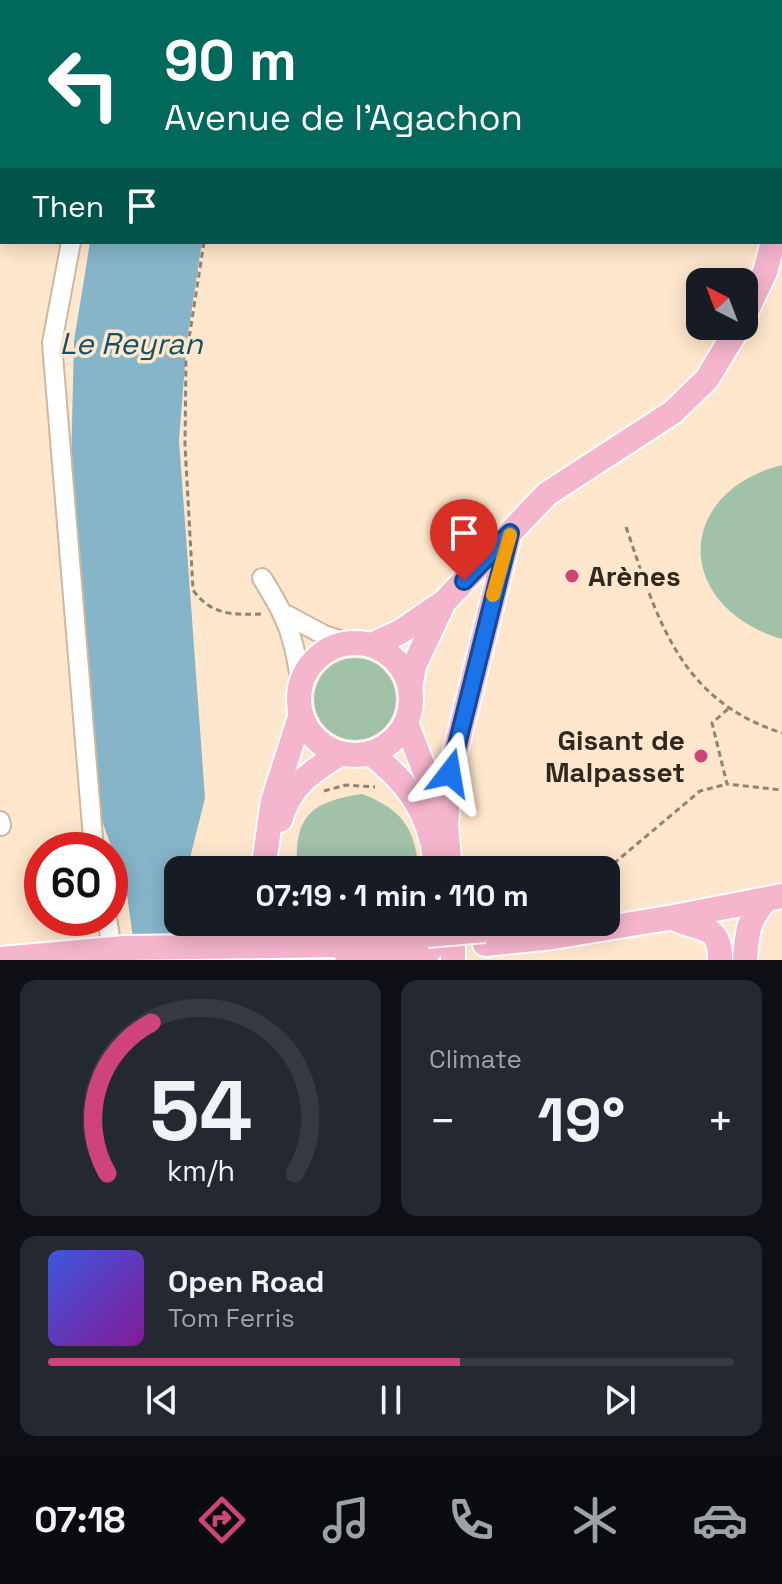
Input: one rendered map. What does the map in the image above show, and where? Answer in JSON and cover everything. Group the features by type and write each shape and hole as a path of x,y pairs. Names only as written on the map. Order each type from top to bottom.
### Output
{"main road":[{"path":"751,268 756,244"},
{"path":"758,287 772,244"},
{"path":"265,856 273,801 301,714 301,686 313,662 336,646 360,644 400,632 444,602 547,494 673,412 707,379 731,340"},
{"path":"449,856 446,825 450,773 510,533"},
{"path":"410,688 414,666 444,602"},
{"path":"301,714 316,739 341,753 370,753 391,742 406,723 411,706 406,674 385,651 360,644"},
{"path":"406,723 446,825"},
{"path":"276,856 278,828 288,800 307,774 341,753"},
{"path":"370,753 389,767 416,797 435,856"},
{"path":"620,913 738,894 777,893"},
{"path":"356,936 436,942 485,937 553,937 674,917 777,893"},
{"path":"745,960 752,916 777,893"},
{"path":"674,917 686,924 701,925 711,932 720,945 720,960"},
{"path":"206,945 221,936"},
{"path":"453,936 453,960"},
{"path":"485,937 490,936"},
{"path":"0,959 119,948 347,945 379,937"},
{"path":"253,960 404,954 436,942"}],"lane":[{"path":"71,244 52,343 93,832"},
{"path":"262,578 285,614 301,686"},
{"path":"285,614 324,635 360,644"},
{"path":"114,936 119,948"}],"path":[{"path":"204,244 186,358 185,445 193,590 204,605 226,613 285,614"},
{"path":"626,527 674,648 691,673 728,709 782,733"},
{"path":"727,784 712,723 728,709"},
{"path":"620,858 700,791 727,784 782,790"},
{"path":"319,793 346,785 373,786 385,792"}],"green space":[{"path":"782,465 782,639 747,623 721,602 706,577 701,550 706,524 721,500 746,479"},
{"path":"347,658 363,658 378,665 389,676 396,699 393,715 384,728 363,740 347,740 332,733 321,722 314,707 314,691 321,676 332,665"},
{"path":"362,794 387,806 410,831 417,856 297,856 299,836 309,815 318,807"}],"water":[{"name":"Le Reyran","path":"90,244 202,244 187,341 179,440 205,798 190,856 164,856 164,936 186,936 187,960 136,960 128,902 128,832 106,832 95,801 71,465 74,341"}],"slow traffic":[{"path":"493,595 510,535"}],"place":[{"name":"Arènes","path":"572,576"},
{"name":"Gisant de Malpasset","path":"701,756"}],"route":[{"path":"450,773 510,533 464,581"}]}
